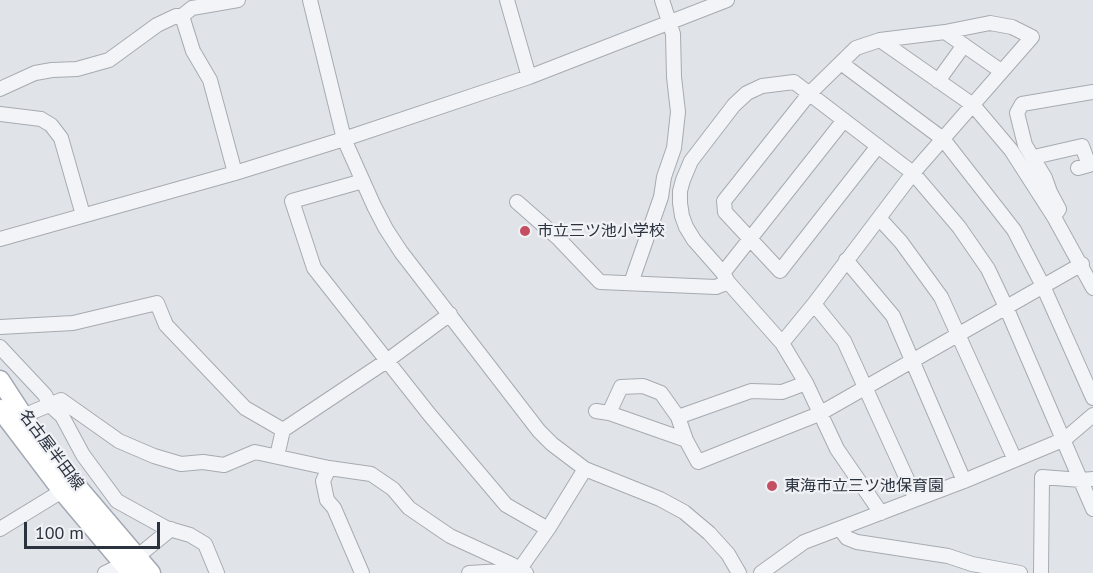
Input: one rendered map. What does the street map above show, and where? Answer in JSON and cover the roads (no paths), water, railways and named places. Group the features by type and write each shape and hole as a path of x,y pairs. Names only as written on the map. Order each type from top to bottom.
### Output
{"main road":[{"name":"名古屋半田線","path":"0,380 8,419 62,491 131,564 151,573"},
{"name":"名古屋半田線","path":"8,419 59,465 131,564"}],"street":[{"path":"0,88 35,73 77,69 109,60 157,25 189,8 238,0"},
{"path":"310,0 344,139 386,229 539,431 561,452 585,469 660,499 684,512 710,533 733,571"},
{"path":"507,0 529,77"},
{"path":"631,283 661,197 664,177 674,148 678,112 673,34 662,0"},
{"path":"0,239 344,139 529,77 727,0"},
{"path":"189,8 194,51 210,80 235,172"},
{"path":"782,343 913,173 1032,37 1012,27 990,23 945,32 880,40 856,48 809,94 724,201 725,212 780,272 878,146"},
{"path":"945,32 1002,71"},
{"path":"880,40 973,105 1011,150 1082,264 1093,288"},
{"path":"938,81 964,45"},
{"path":"841,63 943,139 1014,230 1043,286 1093,398"},
{"path":"881,513 837,449 806,383 782,343 694,240 686,227 680,203 687,168 734,105 747,93 762,87 794,82 913,173 959,227 988,269 1065,439 1087,480 1093,509"},
{"path":"1054,217 1059,209 1034,157 1025,145 1017,113 1022,104 1093,93"},
{"path":"0,114 41,119 51,124 61,138 83,215"},
{"path":"517,202 558,238 600,282 716,287 749,240 844,120"},
{"path":"1034,157 1082,146 1089,165 1078,168"},
{"path":"363,181 292,201 314,268 444,433 506,505 548,528"},
{"path":"879,218 901,242 941,297 1015,460"},
{"path":"846,260 894,316 964,481"},
{"path":"686,440 602,412 621,387 643,386 661,393 678,417 686,440 698,462 819,414 1082,264"},
{"path":"0,327 73,323 157,303 166,325 244,408 283,430"},
{"path":"814,304 844,341 916,500"},
{"path":"277,456 283,430 387,360 450,314"},
{"path":"0,347 62,416 82,455 117,501 205,544 217,573"},
{"path":"678,417 750,391 782,392 806,383"},
{"path":"8,419 61,400 119,441 154,456 181,464 203,462 224,465 255,452 375,475 421,517 450,536 511,564 522,572"},
{"path":"761,573 804,542 916,500 1065,439 1093,415"},
{"path":"329,468 323,481 327,500 334,508 362,573"},
{"path":"522,572 585,469"},
{"path":"1041,573 1042,477 1087,480"},
{"path":"0,529 62,491"},
{"path":"105,573 131,564 171,529"},
{"path":"840,529 847,538 857,542 948,556 972,564 1020,573"},
{"path":"469,573 522,572"}],"place":[{"name":"市立三ツ池小学校","path":"525,231"},
{"name":"東海市立三ツ池保育園","path":"772,486"}]}
